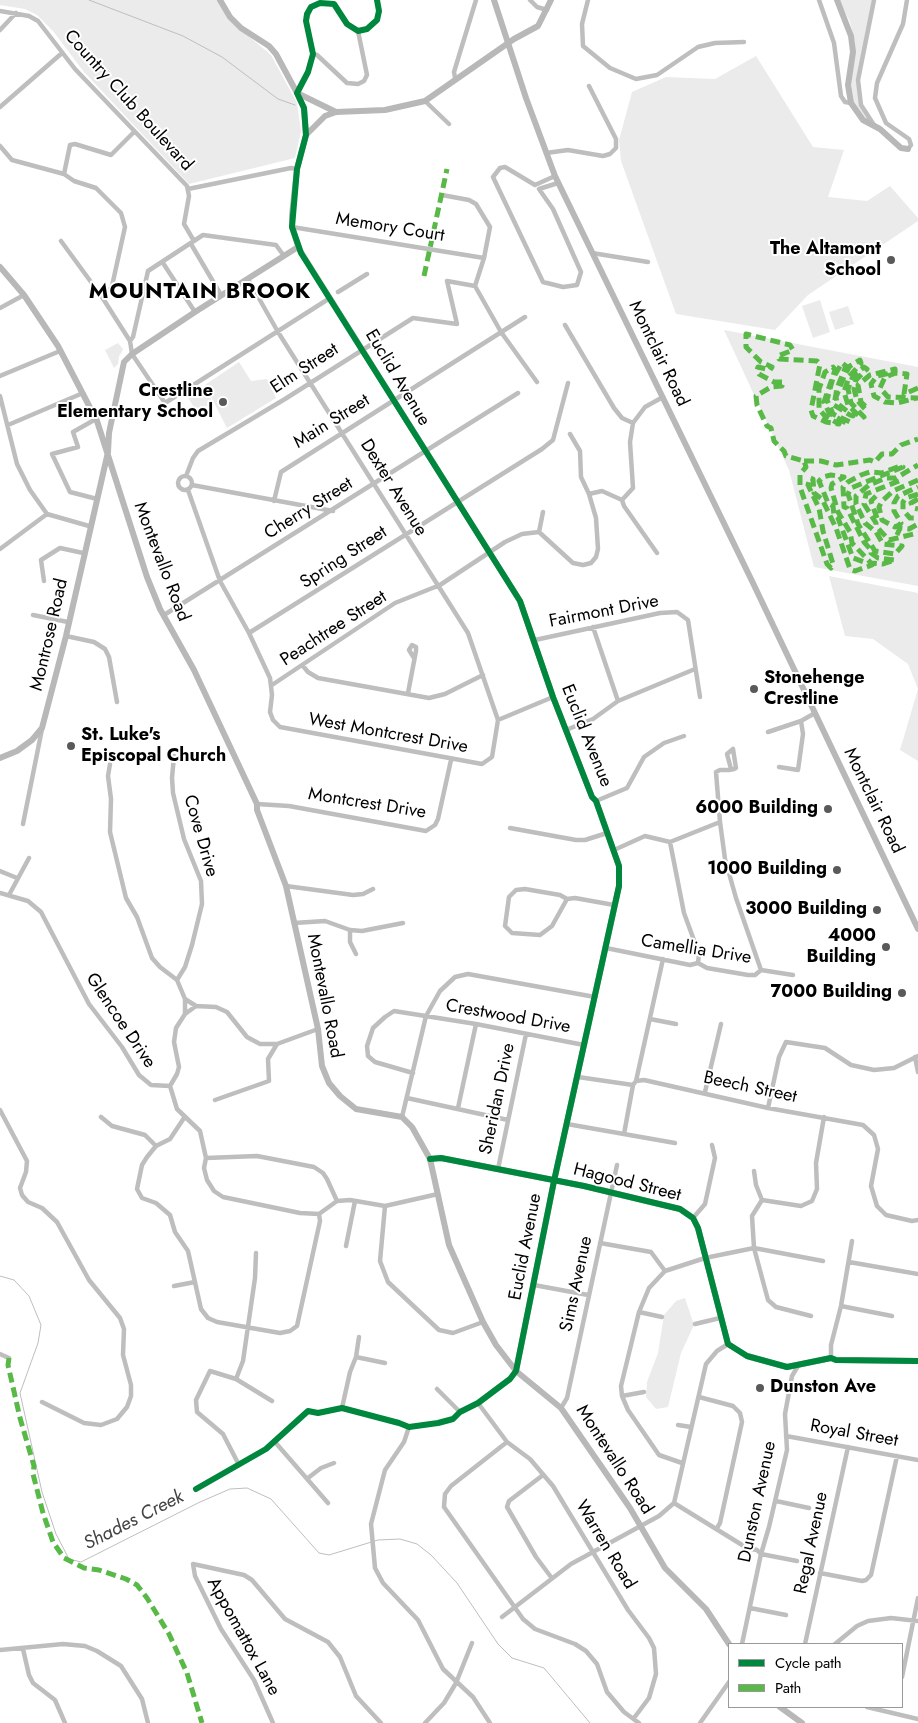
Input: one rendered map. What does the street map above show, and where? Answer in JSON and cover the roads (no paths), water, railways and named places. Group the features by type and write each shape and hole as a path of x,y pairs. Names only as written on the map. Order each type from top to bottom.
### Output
{"main road":[{"path":"220,0 230,17 241,28 269,46 276,54 304,108 306,135"},
{"name":"Montclair Road","path":"494,0 507,44 557,180 918,929"},
{"path":"306,135 324,116 336,112 385,110 425,100 445,88 455,78 538,26 552,0"},
{"path":"837,0 851,36 852,52 848,85 851,104 860,117 901,148 908,149"},
{"path":"297,93 336,112"},
{"name":"Euclid Avenue","path":"306,135 297,169 292,227 298,246 457,504 520,601 535,640 553,697 614,850 620,875 606,948 554,1181 516,1370"},
{"path":"108,452 112,415 124,362 132,354 195,312 298,246"},
{"name":"Montevallo Road","path":"0,267 24,295 84,393 108,452 147,577 170,629 194,670 257,804 257,810 286,886 318,1029 322,1066 329,1083 340,1096 356,1109 402,1117 412,1127 430,1159 449,1245 483,1322 496,1345 516,1370 561,1408 630,1508 665,1568 706,1609 728,1643"},
{"path":"96,420 108,421 112,415"},
{"name":"Montrose Road","path":"37,739 42,728 66,636 89,526 108,452"},
{"path":"101,480 109,477 115,479"},
{"path":"0,758 17,751 37,739"},
{"name":"Hagood Street","path":"430,1159 435,1158 498,1169 680,1209 693,1218 728,1344"},
{"path":"728,1344 747,1356 787,1367 831,1358 836,1360 918,1361"},
{"path":"781,1708 802,1723"}],"street":[{"path":"297,93 308,72 313,54 306,21 311,7 335,2 347,24 358,31 367,29 377,20 379,11 377,0"},
{"path":"455,78 454,72 476,0"},
{"path":"530,0 537,7 547,10"},
{"path":"588,0 582,24 584,46 610,68 636,78 657,75 698,47 715,43 744,42"},
{"path":"819,0 834,43 842,96 845,102 851,104"},
{"path":"874,0 858,80 861,105 874,126"},
{"path":"907,0 903,24 877,83 875,98 878,110 886,123 909,139 911,145 908,149"},
{"name":"Country Club Boulevard","path":"0,11 38,20 62,53 188,189 189,196 184,224 192,243 221,295"},
{"path":"0,30 16,14"},
{"path":"313,54 317,55 348,83 358,84 364,81 367,75 358,31"},
{"path":"0,107 62,53"},
{"path":"546,153 568,150 603,156 610,154 616,148 616,139 589,86"},
{"path":"425,100 449,124"},
{"path":"64,174 70,145 75,144 111,155 134,132"},
{"path":"0,146 12,160 64,174 74,181 96,188 124,218 125,227 112,286 107,294 102,297"},
{"path":"505,167 537,187 552,209 581,272 577,285 563,287 543,282 493,177 500,168 505,167"},
{"path":"188,189 291,168 297,169"},
{"path":"537,187 557,180"},
{"path":"442,195 469,200 476,204 490,227 484,258 475,286 501,332 537,382"},
{"name":"Memory Court","path":"292,227 484,258"},
{"path":"130,341 133,337 148,271 192,243 208,235 244,242 276,245 284,256"},
{"path":"61,241 102,297 130,341 132,354 165,403 330,298"},
{"path":"592,253 648,262"},
{"path":"163,263 195,312"},
{"path":"338,292 367,274"},
{"name":"Dexter Avenue","path":"248,279 278,332 468,633 498,720"},
{"name":"Elm Street","path":"186,476 198,451 413,318 457,324 447,281 475,286"},
{"path":"0,308 24,295"},
{"name":"Main Street","path":"274,501 281,472 525,317"},
{"path":"566,325 614,408 622,418 633,423"},
{"path":"0,376 60,351"},
{"name":"Spring Street","path":"249,633 457,504 553,440 568,383"},
{"path":"8,426 84,393"},
{"name":"Cherry Street","path":"164,614 333,511 518,393"},
{"path":"0,396 18,464 30,490 47,514 89,526"},
{"path":"622,500 633,488 630,442 633,423 645,407 662,397"},
{"path":"96,420 73,432 78,447 52,454 70,492 96,499"},
{"path":"543,512 539,532 573,563 583,565 591,563 596,558 598,549 596,518 590,494 582,477 580,450 570,434"},
{"path":"186,476 191,478 192,484 188,490 181,489 178,482 180,478 186,476"},
{"path":"192,484 333,511"},
{"path":"188,490 220,581 249,633 272,685"},
{"path":"590,494 602,491 611,493 622,500 624,506 657,553"},
{"path":"0,549 47,514"},
{"name":"Peachtree Street","path":"272,685 395,603 438,585 522,534 539,532"},
{"path":"44,581 41,560 60,548 83,553"},
{"name":"Fairmont Drive","path":"535,640 593,627 677,612 688,620 700,697"},
{"path":"33,615 68,622"},
{"path":"593,627 618,701"},
{"path":"66,636 94,642 105,649 109,658 118,702"},
{"path":"408,693 414,658"},
{"path":"303,666 308,672 318,678 429,698 438,696 483,674"},
{"path":"566,730 593,719 618,701 695,669"},
{"name":"West Montcrest Drive","path":"272,685 270,707 273,720 280,727 477,764 488,762 494,750 498,720"},
{"path":"498,720 553,697"},
{"path":"768,732 801,721 815,713"},
{"path":"779,767 798,770 803,734 801,721"},
{"path":"596,801 627,788 644,757 664,744 684,736"},
{"path":"23,824 37,739"},
{"name":"Cove Drive","path":"174,756 173,793 184,839 200,880 202,904 192,946 185,967 177,980"},
{"name":"Montcrest Drive","path":"257,804 289,806 426,831 436,825 452,760"},
{"path":"110,764 110,832 126,898 137,917 152,958 160,968 177,980 185,999 185,1014"},
{"path":"732,769 716,772 720,822 729,874 761,970"},
{"path":"614,850 645,836 670,842 720,822"},
{"path":"510,828 576,840 585,840 607,833"},
{"path":"670,842 684,913 699,954 698,963"},
{"path":"9,895 29,858"},
{"path":"0,871 17,878"},
{"path":"286,886 353,895 363,894 373,888"},
{"path":"567,899 552,926 540,935 512,933 506,926 509,897 516,890 525,889 567,899 575,898 614,905"},
{"name":"Glencoe Drive","path":"0,893 28,901 41,912 88,1004 122,1047 139,1076 151,1085 170,1086 179,1067 174,1042 176,1028 185,1014 196,1006"},
{"path":"294,923 325,921 350,930 362,932 403,923"},
{"path":"350,930 350,942 356,954"},
{"name":"Camellia Drive","path":"606,948 690,964 698,963 707,968 748,976 755,975 761,970 793,975"},
{"path":"624,1134 663,959"},
{"path":"402,1117 426,1016 440,991 455,977 468,974 595,997"},
{"path":"185,999 196,1006 216,1007 227,1012 247,1037 253,1042 260,1044 277,1044 318,1029"},
{"name":"Crestwood Drive","path":"414,1072 375,1062 368,1056 367,1046 373,1028 394,1011 476,1024 584,1045"},
{"path":"650,1019 676,1024"},
{"path":"458,1108 476,1024"},
{"path":"705,1092 721,1024"},
{"name":"Sheridan Drive","path":"498,1169 526,1034"},
{"path":"768,1108 779,1057 786,1042 826,1048 851,1065 874,1070 885,1070 917,1056 918,1072"},
{"path":"215,1100 269,1081 268,1059 277,1044"},
{"name":"Beech Street","path":"578,1076 705,1092 768,1108 859,1124 874,1135 878,1149 871,1186 877,1206 886,1215 912,1221 918,1220"},
{"path":"170,1086 177,1109 184,1118 200,1131 206,1158 204,1168 207,1180 214,1190 223,1197 300,1213 319,1214 337,1200 386,1206 438,1194"},
{"path":"407,1098 508,1120"},
{"path":"0,1110 27,1161 26,1172 20,1188 22,1195 28,1202 42,1208 57,1222 90,1280 120,1318 124,1329 123,1355 131,1385 131,1396 127,1407 117,1419 101,1425 84,1423 42,1402"},
{"path":"101,1117 112,1126 145,1135 156,1146"},
{"path":"762,1200 801,1206 812,1201 817,1189 816,1162 824,1117"},
{"path":"184,1118 170,1139 156,1146 142,1165 137,1189 142,1198 156,1203 170,1215 175,1232 188,1251 201,1309 208,1318 217,1322 280,1333 290,1331 297,1326 318,1230 319,1214"},
{"path":"567,1124 675,1143"},
{"path":"693,1218 705,1204 715,1158 712,1145"},
{"path":"206,1158 256,1156 314,1167 323,1173 337,1200"},
{"name":"Sims Avenue","path":"561,1408 567,1398 617,1164"},
{"path":"754,1171 756,1185 762,1200"},
{"path":"762,1200 752,1216 753,1237 754,1248 770,1303 776,1307 812,1316"},
{"path":"346,1246 355,1201"},
{"path":"386,1206 380,1261 388,1282 439,1330 453,1333 483,1322"},
{"path":"831,1358 831,1345 841,1306 852,1241"},
{"path":"600,1243 651,1252 665,1271"},
{"path":"682,1463 658,1455 628,1410 622,1396 621,1386 638,1312 649,1288 665,1271 705,1258 754,1248 823,1261"},
{"path":"236,1379 243,1361 255,1278 256,1253"},
{"path":"849,1262 918,1274"},
{"path":"174,1286 195,1282"},
{"path":"534,1285 588,1296"},
{"path":"841,1306 892,1316"},
{"path":"638,1312 662,1317"},
{"path":"695,1324 720,1318"},
{"path":"342,1408 350,1372 356,1357 359,1337"},
{"path":"502,1617 551,1577 593,1550 659,1516 674,1504 690,1427 706,1364 717,1351 728,1344"},
{"path":"0,1354 9,1358"},
{"path":"356,1357 384,1363"},
{"name":"Dunston Avenue","path":"742,1643 761,1554 776,1501 787,1450 784,1414 792,1376 798,1366"},
{"path":"196,1489 275,1442 308,1411 318,1413 342,1408 393,1421 408,1427 453,1419 460,1412 478,1404 510,1379 516,1370"},
{"path":"239,1465 223,1434 200,1416 195,1405 210,1371 236,1379 272,1401"},
{"path":"436,1389 460,1412"},
{"path":"622,1396 644,1392"},
{"path":"699,1397 733,1406 740,1413 742,1422 720,1523 717,1528"},
{"name":"Warren Road","path":"478,1404 507,1442 530,1459 553,1486 654,1648 657,1664 653,1687 649,1698 634,1718"},
{"path":"678,1425 690,1427"},
{"path":"408,1427 404,1442 385,1470 371,1524 373,1552 378,1577 418,1620 428,1637 438,1662 473,1697 490,1723"},
{"name":"Royal Street","path":"786,1436 918,1460"},
{"path":"275,1442 328,1503"},
{"path":"507,1442 451,1486 443,1502 449,1518 513,1607 535,1629 575,1644 586,1651 596,1664 607,1692 624,1712 639,1723"},
{"name":"Regal Avenue","path":"805,1643 848,1447"},
{"path":"820,1573 862,1581 871,1575 897,1456"},
{"path":"308,1478 321,1468 334,1464"},
{"path":"543,1475 509,1501 507,1507 536,1557 551,1577"},
{"path":"776,1501 809,1508"},
{"path":"674,1504 717,1528 729,1538 747,1548 757,1550 761,1554 797,1561"},
{"name":"Appomattox Lane","path":"273,1723 254,1680 220,1629 195,1576 193,1564 244,1575 252,1580 285,1619 328,1642 340,1657 356,1696 381,1723"},
{"path":"903,1673 916,1621 918,1598"},
{"path":"750,1608 786,1615"},
{"path":"835,1643 857,1626 868,1621 891,1618 916,1621"},
{"path":"425,1723 444,1703 456,1682 472,1643"},
{"path":"0,1650 23,1650 63,1644 85,1646 97,1651 121,1666 142,1699 148,1723"},
{"path":"23,1650 33,1683 55,1700 62,1711 65,1723"},
{"path":"702,1723 728,1684"},
{"path":"881,1708 895,1709 918,1719"}],"waterway":[{"path":"89,0 183,36 222,57 278,99 295,105"},
{"name":"Shades Creek","path":"0,1276 14,1280 29,1296 41,1325 38,1343 20,1393 42,1492 56,1534 69,1559 81,1562 200,1502 230,1489 247,1488 271,1499 319,1553 329,1555 378,1540 400,1539 417,1544 431,1555 457,1583 498,1644 512,1658 544,1668 590,1723"}],"place":[{"name":"The Altamont School","path":"891,260"},
{"name":"Crestline Elementary School","path":"223,402"},
{"name":"Stonehenge Crestline","path":"754,689"},
{"name":"St. Luke's Episcopal Church","path":"71,746"},
{"name":"6000 Building","path":"828,809"},
{"name":"1000 Building","path":"837,870"},
{"name":"3000 Building","path":"877,910"},
{"name":"4000 Building","path":"886,947"},
{"name":"7000 Building","path":"902,993"},
{"name":"Dunston Ave","path":"760,1388"}],"district":[{"name":"MOUNTAIN BROOK","path":"200,293"}]}
